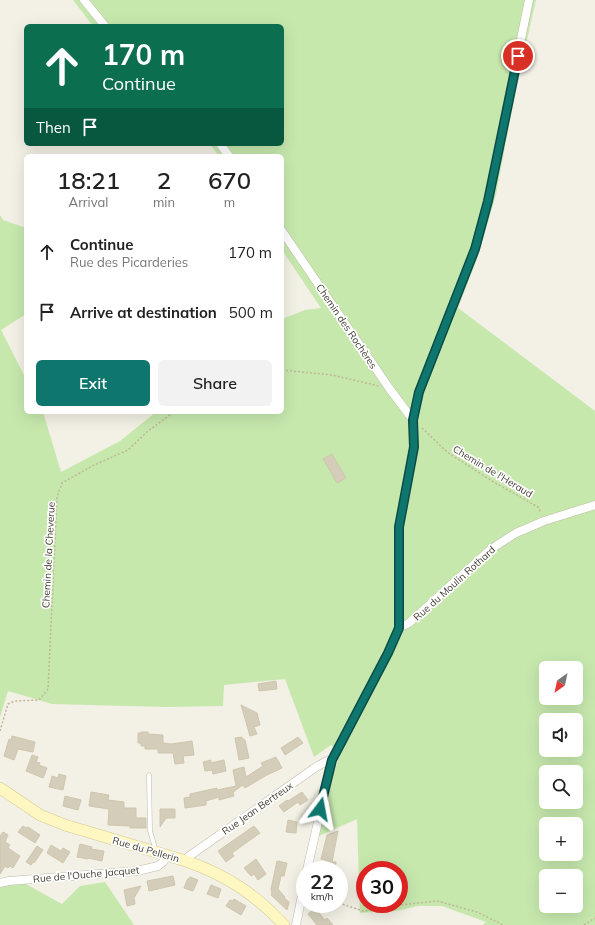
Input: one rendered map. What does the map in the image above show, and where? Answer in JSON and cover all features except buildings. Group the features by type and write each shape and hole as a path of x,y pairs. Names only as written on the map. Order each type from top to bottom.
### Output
{"main road":[{"name":"Rue du Pellerin","path":"0,788 40,815 65,825 186,861 201,866 228,879 269,910 284,925"}],"street":[{"path":"84,0 103,24"},
{"path":"309,861 332,760 388,653 399,628 399,527 414,447 413,420 419,392 475,249 488,201 529,0"},
{"name":"Chemin des Rochères","path":"284,234 389,388 413,420"},
{"name":"Rue du Moulin Rothard","path":"399,628 409,623 491,549 516,533 544,521 595,505"},
{"name":"Rue Jean Bertreux","path":"186,861 188,857 316,767 332,760"},
{"name":"Rue de l'Ouche Jacquet","path":"0,883 9,881 137,871 158,866 163,862 162,854"},
{"path":"296,925 298,913"}],"lane":[{"path":"148,775 150,830 162,854"}],"path":[{"path":"284,370 332,375 389,388"},
{"name":"Chemin de la Cheverue","path":"0,731 8,704 16,701 39,700 48,688 57,497 62,483 94,465 128,450 148,431 171,414"},
{"name":"Chemin de l'Heraud","path":"413,420 447,452 492,481 538,507 544,521"},
{"path":"348,906 363,910 372,910 399,904 437,901 477,912 503,925"},
{"path":"584,925 595,918"}],"green space":[{"path":"73,0 536,0 516,88 496,195 477,259 458,308 595,411 595,925 483,925 486,922 442,906 418,906 408,908 408,861 358,861 357,819 319,836 328,789 341,752 331,745 314,757 285,679 224,685 223,706 166,707 52,704 8,691 0,717 0,215 3,220 24,226 24,315 1,330 24,375 24,414 44,414 61,472 120,441 154,414 284,414 284,318 305,310 321,308 284,253 284,154 218,154 212,146 284,146 284,24 91,24"},
{"path":"105,882 134,925 0,925 0,887 24,883 62,904 80,886"}],"route":[{"path":"320,809 332,760 388,653 399,628 399,527 414,447 413,420 419,392 475,249 488,201 518,56"}]}
